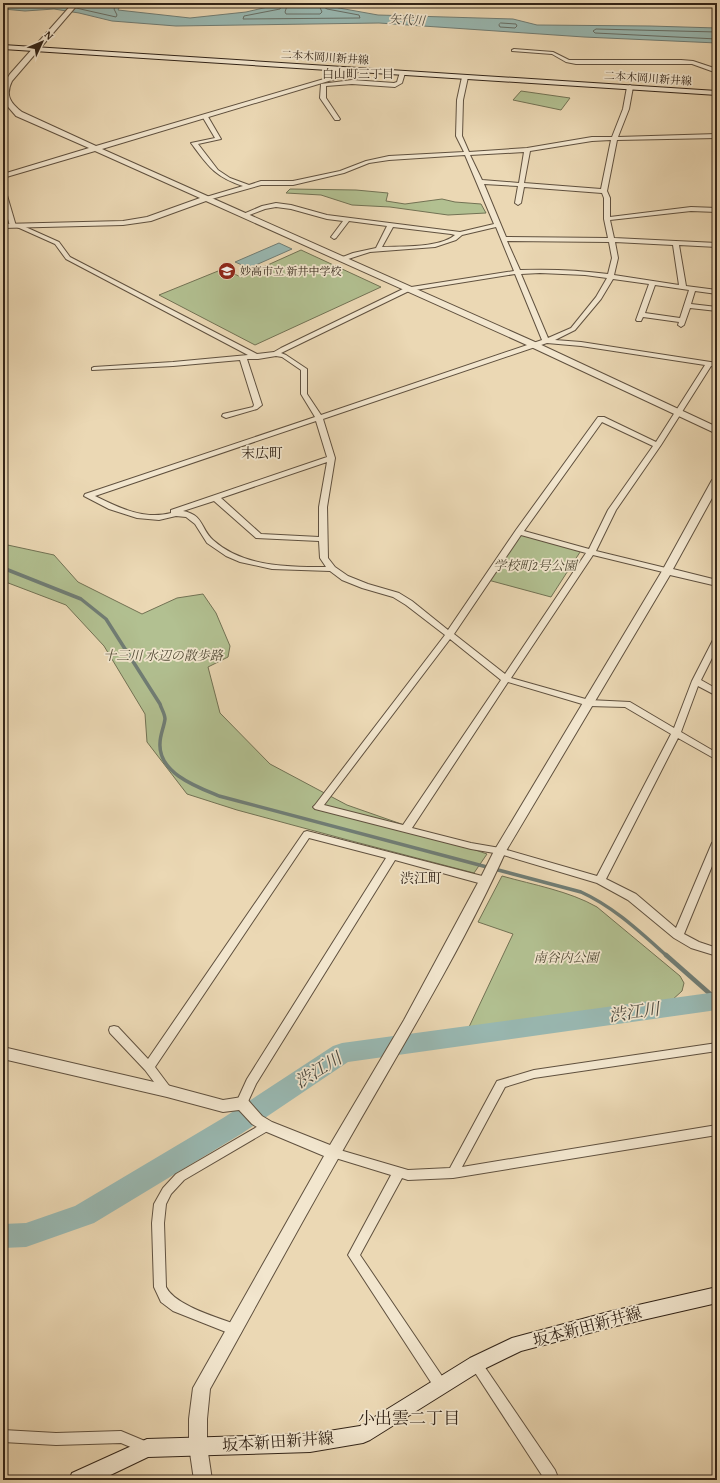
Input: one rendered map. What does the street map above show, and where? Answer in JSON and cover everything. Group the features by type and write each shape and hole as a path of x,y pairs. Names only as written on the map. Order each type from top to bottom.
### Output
{"main road":[{"name":"二本木岡川新井線","path":"3,47 717,93"},
{"name":"坂本新田新井線","path":"79,1480 147,1448 310,1442 364,1434 476,1364 518,1344 612,1319 717,1295"}],"street":[{"path":"76,3 8,81 4,92 5,97 12,109 94,149 208,198 342,260 532,344 717,431"},
{"path":"514,50 553,53 568,61 576,62 681,62 717,71"},
{"path":"3,176 320,84 360,70"},
{"path":"320,84 352,82 395,85 399,83 402,73"},
{"path":"465,77 460,100 459,136 480,182 546,341"},
{"path":"320,84 323,98 337,119"},
{"path":"332,458 156,519 132,515 88,496 532,344 546,341 573,329 599,298 611,276 615,258 607,219 607,198 604,191 614,139 626,109 630,87"},
{"path":"206,116 218,138 194,143 216,171 228,179 247,186"},
{"path":"3,226 123,223 148,219 247,186 261,183 293,183 342,172 368,162 389,158 466,152 527,150 592,139 717,136"},
{"path":"518,203 527,150"},
{"path":"480,182 604,191"},
{"path":"3,192 16,226 56,244 68,258 258,357"},
{"path":"244,215 264,207 276,205 291,207 327,217 460,234 498,226"},
{"path":"607,219 691,209 717,210"},
{"path":"334,237 347,220"},
{"path":"378,249 391,225"},
{"path":"342,260 355,254 378,249 436,245 454,239 460,234"},
{"path":"504,239 611,240 717,245"},
{"path":"676,243 683,287"},
{"path":"276,354 283,349 407,289 517,272 555,271 611,276 717,292"},
{"path":"653,282 640,318 682,322 693,288"},
{"path":"687,306 717,309"},
{"path":"546,341 581,344 708,365 717,365"},
{"path":"94,369 258,357 276,354 284,356 304,369 304,394 319,418 332,458 323,507 322,539 324,558 332,569 365,586 396,596 410,603 506,679 589,703 627,704 717,757"},
{"path":"226,416 255,408 258,405 243,358"},
{"path":"406,829 591,552 612,510 657,446 708,365"},
{"path":"657,446 601,419 519,532 449,635 318,807 471,846 498,855 600,880 632,897 678,935 695,945 717,952"},
{"path":"202,1480 198,1446 198,1419 202,1388 236,1330 333,1153 409,1024 487,879 498,855 667,570 717,480"},
{"path":"216,498 254,534 260,536 322,539"},
{"path":"172,514 188,515 193,517 202,527 208,539 223,551 240,560 254,564 295,569 332,569"},
{"path":"519,532 591,552 717,583"},
{"path":"600,880 676,733 696,681 717,640"},
{"path":"696,681 717,693"},
{"path":"149,1067 307,834 392,857 487,879"},
{"path":"678,935 717,843"},
{"path":"242,1103 251,1082 392,857"},
{"path":"114,1030 149,1067 167,1091"},
{"path":"453,1173 502,1084 534,1074 717,1047"},
{"path":"3,1052 167,1091 223,1106 242,1103"},
{"path":"242,1103 262,1123 333,1153 408,1175 453,1173 717,1130"},
{"path":"236,1330 177,1307 165,1298 160,1287 158,1223 160,1204 167,1191 180,1177 262,1123"},
{"path":"399,1172 354,1255 441,1386"},
{"path":"476,1364 550,1474 552,1480"},
{"path":"3,1436 56,1439 121,1437 147,1448"}],"green space":[{"path":"521,91 570,98 561,110 513,100"},
{"path":"290,189 356,190 388,193 386,201 405,204 442,199 455,202 481,204 486,213 448,215 390,207 352,205 321,195 286,193"},
{"path":"301,250 381,287 255,345 159,295 223,269 241,277"},
{"name":"学校町2号公園","path":"521,534 582,549 551,597 488,580"},
{"name":"十三川 水辺の散歩路","path":"3,544 54,555 78,582 142,614 177,598 203,594 216,613 230,646 228,657 208,667 220,713 270,764 347,805 487,854 474,873 237,810 187,794 147,742 145,714 104,646 66,605 3,581"},
{"name":"南谷内公園","path":"502,876 563,893 586,901 597,907 680,976 684,983 682,991 671,1001 469,1027 513,934 478,922"}],"water":[{"name":"矢代川","path":"3,3 138,3 120,6 118,10 190,18 246,12 285,3 322,3 339,8 378,15 513,19 537,25 717,28 717,43 584,37 379,23 176,26 112,21 54,9 25,11 3,9"},
{"path":"279,243 292,249 249,268 235,262"}],"waterway":[{"path":"3,568 81,599 106,619 160,704 165,719 160,743 161,754 165,763 172,771 190,783 219,796 581,892 605,905 616,913 637,929 667,956"},
{"path":"666,955 717,1000"},
{"name":"渋江川","path":"3,1236 26,1235 84,1215 232,1126 342,1053 717,1001"}],"place":[{"name":"妙高市立 新井中学校","path":"227,271"}],"district":[{"name":"白山町三丁目","path":"358,74"},
{"name":"末広町","path":"262,453"},
{"name":"渋江町","path":"421,878"},
{"name":"小出雲二丁目","path":"409,1418"}]}
